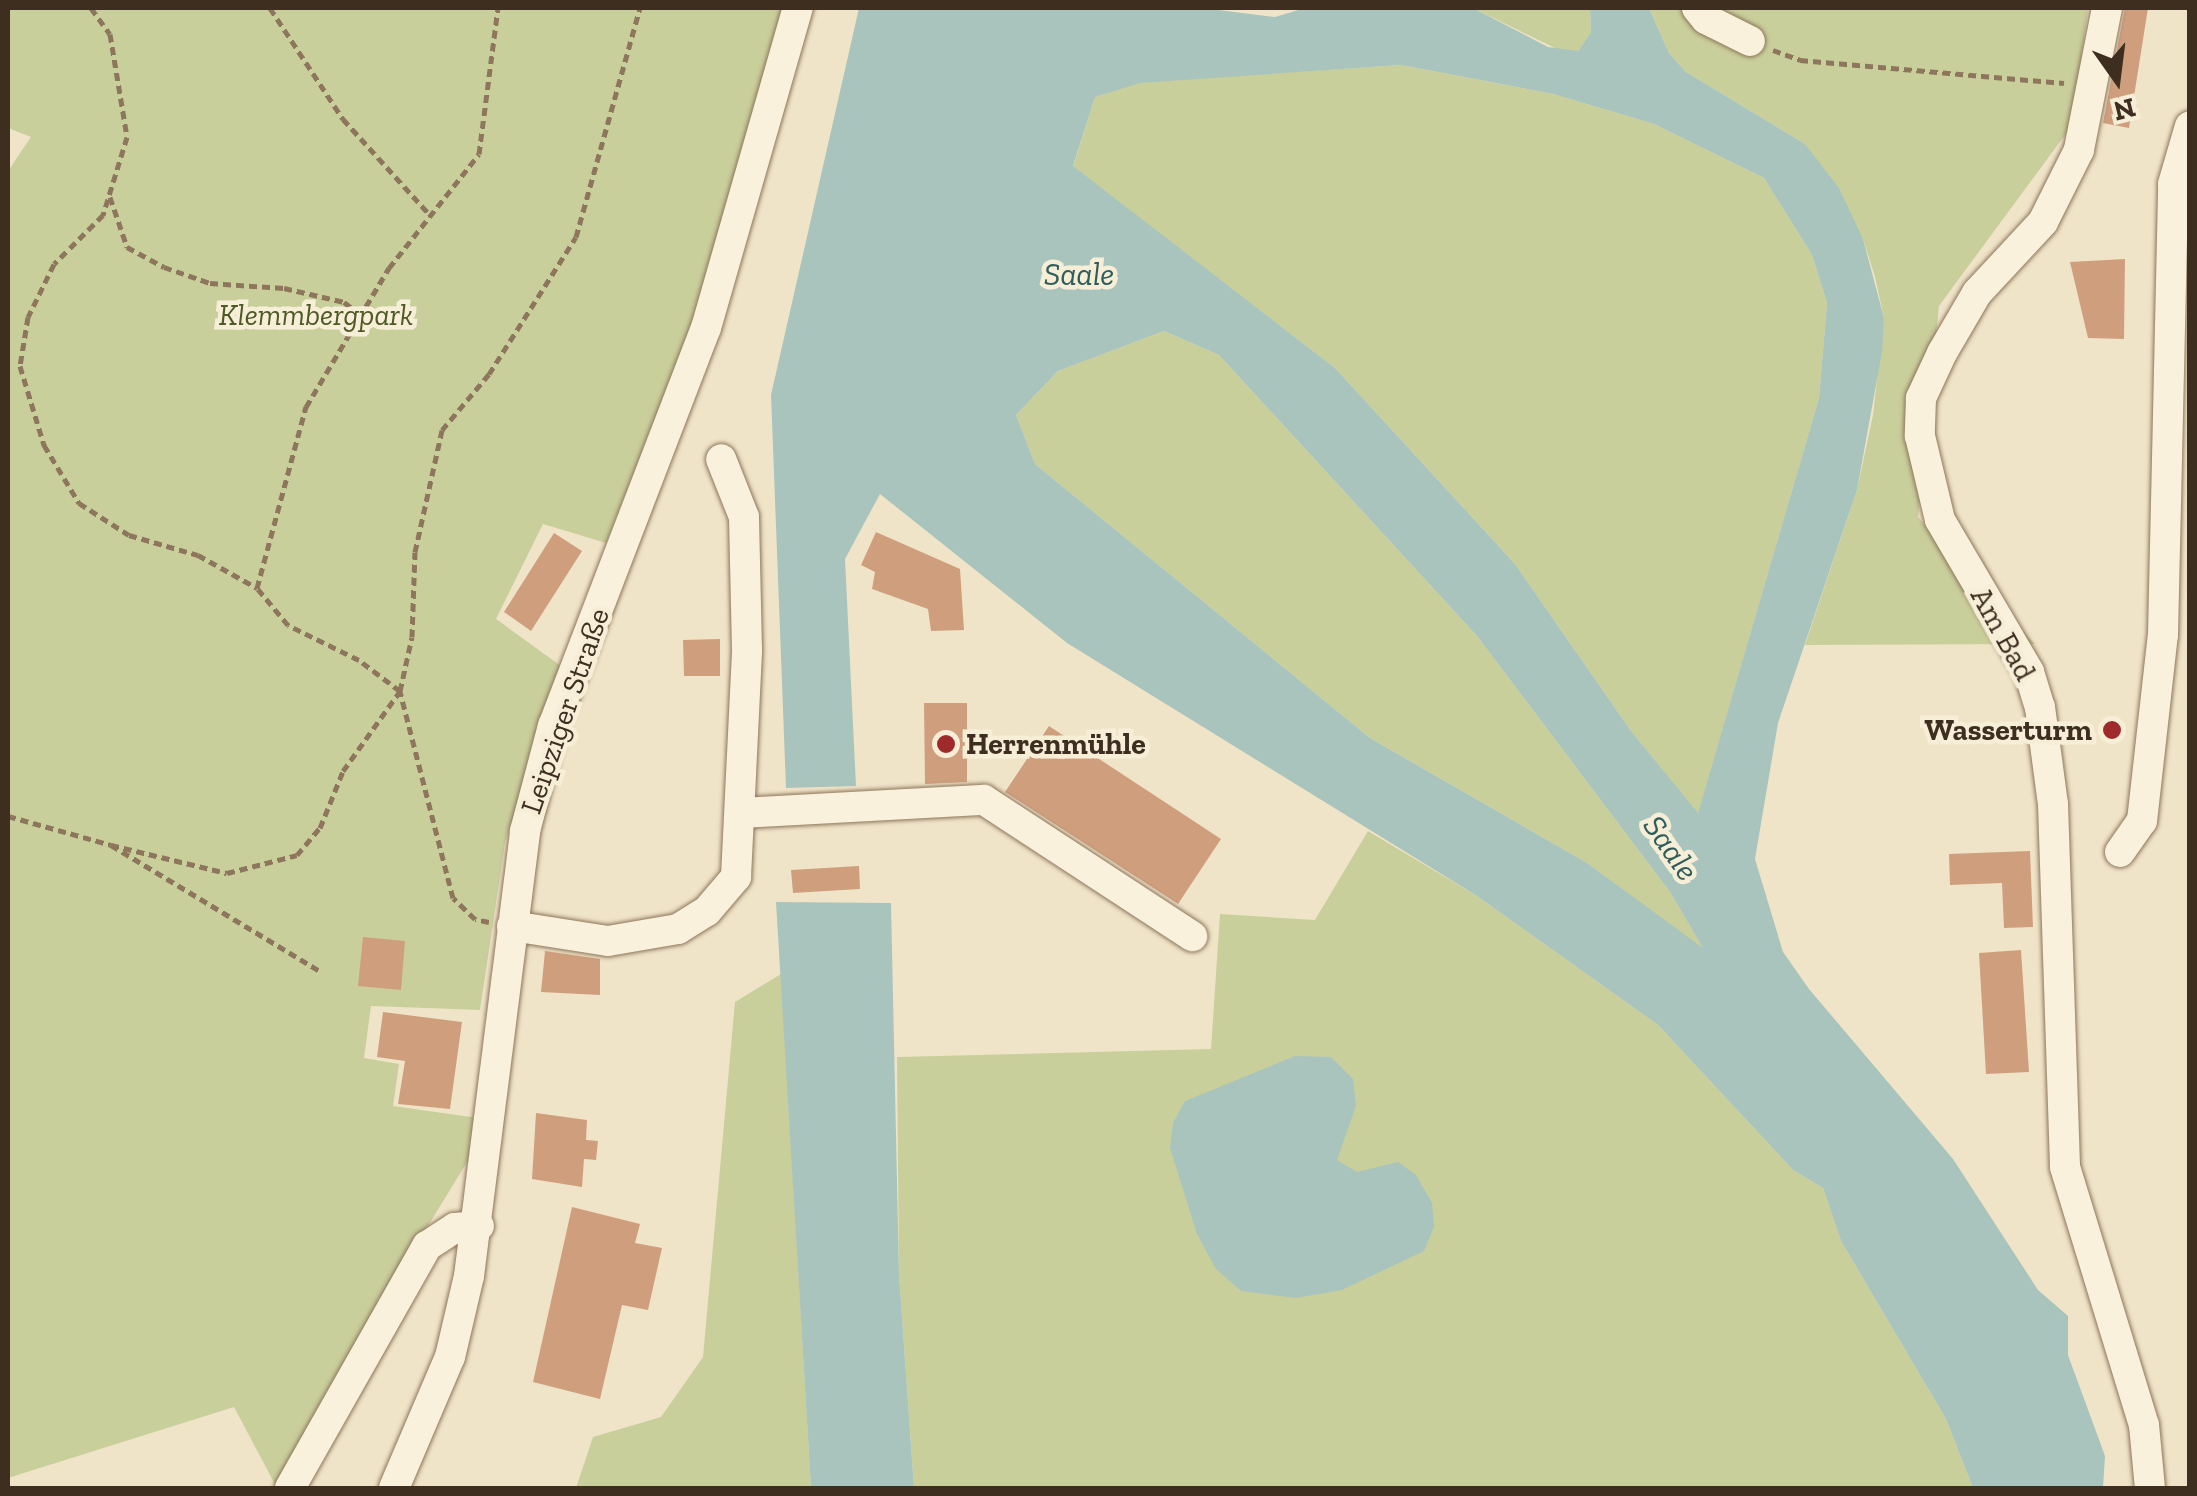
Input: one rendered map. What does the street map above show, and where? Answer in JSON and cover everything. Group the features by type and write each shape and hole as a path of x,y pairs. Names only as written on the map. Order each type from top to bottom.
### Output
{"street":[{"name":"Leipziger Straße","path":"394,1488 450,1357 479,1226 525,832 554,726 706,328 798,8"},
{"path":"1697,8 1706,19 1750,41"},
{"name":"Am Bad","path":"2108,8 2089,85 2079,150 2043,222 1977,293 1942,352 1921,398 1920,436 1940,520 2030,672 2040,707 2053,804 2064,1167 2144,1426 2150,1488"},
{"path":"2120,852 2142,821 2163,634 2173,184 2190,126"},
{"path":"512,926 608,941 678,929 707,911 736,877 742,813 744,517 721,460"},
{"path":"742,813 984,800 1192,936"},
{"path":"290,1488 427,1246 455,1228 479,1226"}],"path":[{"path":"91,8 110,34 127,137 103,214 54,264 28,318 20,366 44,445 79,504 128,535 198,555 257,588 288,625 359,660 400,691 453,898 475,919 512,926"},
{"path":"270,8 343,119 430,216"},
{"path":"257,588 306,406 361,315 479,154 498,8"},
{"path":"8,816 227,873 297,856 320,828 343,770 400,691 412,637 415,552 442,430 489,374 576,238 640,8"},
{"path":"1750,41 1800,60 2089,85"},
{"path":"109,194 127,248 164,267 210,283 284,288 344,302 361,315"},
{"path":"111,845 320,971"}],"green space":[{"name":"Klemmbergpark","path":"8,8 783,8 689,332 606,543 543,524 496,619 561,666 505,843 480,1010 371,1006 364,1058 399,1064 393,1106 478,1118 474,1151 346,1359 277,1488 234,1407 8,1478 8,171 31,137 8,128"},
{"path":"1473,8 1590,8 1591,32 1578,51 1561,51"},
{"path":"1649,8 2088,8 2073,124 1939,306 1918,517 2035,644 1805,645 1857,490 1873,415 1884,318 1875,277 1863,239 1805,144 1686,72 1669,53"},
{"path":"1401,65 1553,94 1654,124 1764,178 1812,255 1827,303 1819,398 1698,814 1631,731 1515,564 1335,368 1073,167 1095,97 1140,82"},
{"path":"1164,331 1219,355 1477,636 1670,892 1705,951 1587,863 1370,738 1035,464 1016,415 1058,371"},
{"path":"1368,831 1477,896 1658,1025 1793,1170 1823,1188 1841,1241 1946,1419 1973,1488 914,1488 899,1274 897,1057 1211,1049 1220,914 1315,920"},
{"path":"781,974 811,1488 576,1488 593,1437 661,1417 703,1357 735,1002"}],"water":[{"name":"Saale","path":"859,8 1203,8 1275,17 1305,8 1473,8 1548,47 1578,51 1591,32 1590,8 1649,8 1669,53 1686,72 1805,144 1839,188 1863,239 1884,318 1882,352 1857,490 1778,723 1755,859 1783,952 1809,989 1953,1159 2038,1290 2068,1316 2068,1355 2105,1456 2103,1488 1973,1488 1946,1419 1841,1241 1823,1188 1793,1170 1658,1025 1477,896 1067,643 880,494 845,559 856,786 786,788 771,395","holes":["1401,65 1553,94 1654,124 1764,178 1812,255 1827,303 1819,398 1698,813 1631,731 1515,564 1335,368 1073,166 1095,97 1140,83","1164,331 1219,355 1477,636 1670,892 1703,948 1587,863 1370,738 1035,464 1016,415 1058,371"]},
{"path":"776,902 891,903 899,1274 914,1488 811,1488"},
{"path":"1295,1056 1331,1057 1353,1079 1356,1106 1337,1160 1357,1172 1398,1162 1416,1175 1432,1203 1434,1227 1424,1251 1342,1290 1296,1298 1241,1291 1216,1269 1197,1234 1170,1148 1173,1123 1185,1101"}],"building":[{"path":"2125,8 2148,8 2129,128 2103,123"},
{"path":"2125,259 2124,339 2088,338 2070,262"},
{"path":"876,532 960,569 964,630 931,631 928,609 872,589 875,572 861,565"},
{"path":"554,533 582,551 531,631 504,612"},
{"path":"720,639 720,676 684,676 683,640"},
{"name":"Herrenmühle","path":"924,703 967,703 967,782 925,784"},
{"path":"1049,726 1221,839 1178,904 1005,792"},
{"path":"2030,851 2033,927 2004,928 2002,883 1950,885 1949,854"},
{"path":"859,866 860,889 793,893 791,870"},
{"path":"363,937 405,941 401,990 358,986"},
{"path":"2021,950 2029,1072 1986,1074 1979,953"},
{"path":"545,951 600,959 600,995 541,992"},
{"path":"383,1012 462,1022 450,1109 398,1104 405,1061 377,1057"},
{"path":"536,1113 587,1120 586,1140 598,1141 596,1160 584,1159 582,1187 532,1179"},
{"path":"572,1207 640,1224 635,1243 662,1248 648,1310 622,1305 600,1399 533,1382"}],"place":[{"name":"Wasserturm","path":"2112,730"},
{"name":"Herrenmühle","path":"946,744"}]}
